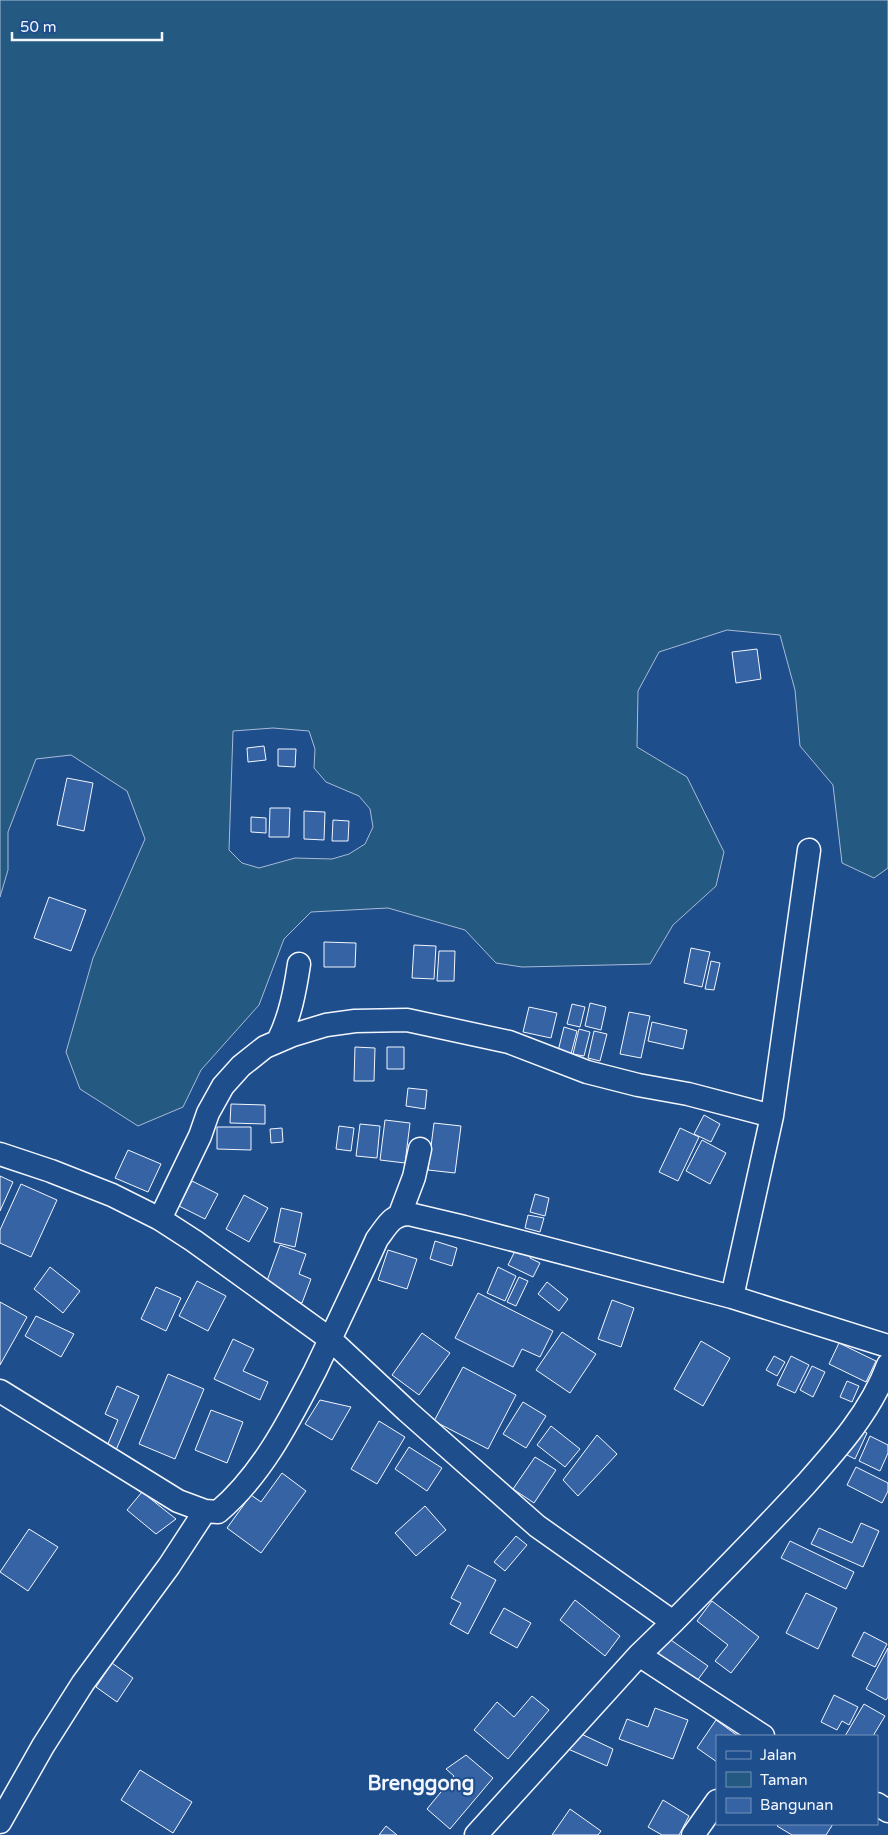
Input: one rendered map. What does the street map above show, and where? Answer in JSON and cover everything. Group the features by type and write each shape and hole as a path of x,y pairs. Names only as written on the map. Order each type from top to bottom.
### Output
{"street":[{"path":"732,1297 772,1116 809,850"},
{"path":"278,1041 284,1030 293,999 299,964"},
{"path":"160,1218 200,1136 208,1113 223,1086 241,1066 265,1048 278,1041 326,1025 355,1021 407,1020 509,1042 588,1072 638,1085 688,1094 772,1116"},
{"path":"0,1391 178,1501 205,1512 218,1512 237,1496 259,1468 298,1405 377,1239 404,1205 414,1177 420,1149"},
{"path":"0,1154 51,1171 112,1195 160,1218 194,1241 330,1339 407,1411 537,1526 673,1622"},
{"path":"404,1205 409,1214 732,1297 888,1346"},
{"path":"476,1835 639,1655 779,1514 832,1455 864,1414 888,1365"},
{"path":"0,1822 43,1746 83,1682 169,1566 205,1512"},
{"path":"639,1655 760,1735"},
{"path":"693,1835 716,1802"}],"green space":[{"path":"0,0 888,0 888,868 874,878 842,863 833,785 800,746 795,690 780,635 727,630 659,652 638,691 637,747 687,777 724,852 716,886 673,925 650,964 522,967 496,963 465,930 388,908 311,912 284,939 259,1005 201,1070 183,1107 138,1126 80,1089 66,1052 93,958 145,839 127,791 71,755 36,759 8,832 8,870 0,897","holes":["273,728 309,731 315,749 314,768 326,782 359,796 370,809 373,827 365,844 349,854 332,859 295,858 259,868 242,863 229,850 233,731"]}],"building":[{"path":"757,649 761,679 736,683 732,652"},
{"path":"264,746 266,760 248,762 247,748"},
{"path":"278,749 296,749 295,767 278,766"},
{"path":"67,778 93,783 84,831 57,825"},
{"path":"270,808 290,808 289,837 269,837"},
{"path":"304,811 325,812 324,840 304,839"},
{"path":"251,817 266,818 266,833 251,832"},
{"path":"333,820 349,821 348,841 332,841"},
{"path":"49,897 86,910 71,951 34,938"},
{"path":"324,942 356,943 355,967 324,967"},
{"path":"414,945 436,946 434,979 412,978"},
{"path":"691,948 710,952 702,987 684,983"},
{"path":"439,951 455,951 454,981 437,981"},
{"path":"711,961 720,963 714,990 705,989"},
{"path":"590,1003 606,1007 601,1030 585,1026"},
{"path":"572,1004 585,1007 580,1027 567,1024"},
{"path":"529,1007 557,1013 551,1038 523,1032"},
{"path":"629,1012 650,1016 641,1058 620,1054"},
{"path":"652,1022 687,1030 683,1049 648,1041"},
{"path":"564,1027 577,1031 571,1054 558,1051"},
{"path":"579,1029 590,1032 584,1056 573,1054"},
{"path":"594,1031 607,1034 600,1061 588,1058"},
{"path":"355,1047 375,1048 374,1081 354,1081"},
{"path":"387,1047 404,1047 404,1069 387,1069"},
{"path":"408,1088 427,1090 425,1109 406,1106"},
{"path":"231,1104 265,1105 265,1124 230,1123"},
{"path":"704,1115 720,1124 711,1142 694,1134"},
{"path":"385,1120 410,1123 405,1163 380,1160"},
{"path":"434,1123 461,1126 455,1173 428,1170"},
{"path":"360,1124 380,1126 377,1158 356,1156"},
{"path":"339,1126 354,1128 351,1151 336,1149"},
{"path":"217,1127 251,1127 251,1150 217,1149"},
{"path":"282,1128 283,1142 271,1143 270,1129"},
{"path":"680,1128 699,1137 678,1181 659,1172"},
{"path":"702,1140 726,1153 710,1184 686,1171"},
{"path":"128,1150 161,1164 148,1192 115,1178"},
{"path":"0,1176 13,1182 0,1211"},
{"path":"192,1181 218,1194 205,1219 179,1206"},
{"path":"21,1184 57,1200 31,1257 0,1243 0,1230"},
{"path":"535,1194 549,1198 545,1216 530,1212"},
{"path":"244,1195 268,1208 249,1242 226,1229"},
{"path":"281,1208 302,1213 295,1247 274,1242"},
{"path":"528,1215 544,1218 540,1232 525,1228"},
{"path":"435,1241 457,1248 452,1266 430,1259"},
{"path":"280,1245 306,1254 299,1274 311,1279 302,1303 264,1289"},
{"path":"518,1245 532,1252 530,1258 540,1263 533,1277 508,1265"},
{"path":"388,1250 417,1259 407,1289 378,1280"},
{"path":"50,1267 80,1291 63,1313 34,1289"},
{"path":"498,1267 516,1276 505,1301 487,1293"},
{"path":"519,1277 528,1281 516,1306 507,1302"},
{"path":"197,1281 226,1296 208,1331 179,1316"},
{"path":"547,1282 568,1299 559,1311 538,1294"},
{"path":"156,1287 181,1298 166,1331 141,1319"},
{"path":"478,1293 553,1331 540,1357 522,1349 513,1367 455,1338"},
{"path":"612,1300 634,1308 621,1347 598,1339"},
{"path":"0,1302 27,1317 0,1365"},
{"path":"36,1316 74,1334 61,1357 25,1336"},
{"path":"562,1332 596,1354 570,1393 536,1370"},
{"path":"422,1333 450,1353 419,1395 392,1375"},
{"path":"233,1339 254,1349 243,1371 268,1382 260,1400 214,1379"},
{"path":"701,1341 730,1358 703,1406 674,1389"},
{"path":"839,1343 876,1361 866,1382 829,1364"},
{"path":"774,1356 785,1362 777,1376 766,1370"},
{"path":"791,1356 809,1365 795,1393 777,1385"},
{"path":"812,1366 825,1372 813,1397 800,1390"},
{"path":"463,1367 516,1395 488,1449 434,1421"},
{"path":"168,1374 204,1389 175,1459 139,1444"},
{"path":"847,1381 859,1386 852,1402 840,1397"},
{"path":"117,1386 139,1396 116,1450 107,1446 118,1420 105,1414"},
{"path":"320,1400 351,1407 332,1440 305,1424"},
{"path":"523,1402 546,1416 526,1448 503,1434"},
{"path":"211,1410 243,1422 227,1463 195,1450"},
{"path":"379,1421 405,1437 377,1484 351,1469"},
{"path":"551,1426 580,1449 565,1467 537,1445"},
{"path":"855,1427 867,1433 855,1459 843,1453"},
{"path":"597,1435 617,1454 578,1496 563,1480"},
{"path":"870,1436 888,1445 888,1453 880,1471 859,1461"},
{"path":"409,1447 442,1468 427,1491 395,1469"},
{"path":"535,1457 556,1470 534,1503 513,1489"},
{"path":"856,1467 888,1483 888,1491 882,1503 847,1485"},
{"path":"282,1473 306,1491 261,1553 227,1528 251,1495 261,1502"},
{"path":"142,1492 176,1519 156,1534 127,1510"},
{"path":"425,1506 446,1530 416,1556 395,1533"},
{"path":"861,1523 879,1531 863,1567 811,1544 819,1528 852,1543"},
{"path":"29,1529 58,1547 28,1591 0,1572"},
{"path":"516,1536 527,1545 505,1571 494,1562"},
{"path":"790,1541 854,1572 846,1589 781,1558"},
{"path":"468,1565 496,1580 468,1634 450,1624 461,1603 451,1598"},
{"path":"806,1593 837,1608 818,1649 786,1633"},
{"path":"575,1600 620,1636 605,1656 560,1620"},
{"path":"712,1601 759,1637 731,1673 715,1661 728,1645 697,1621"},
{"path":"504,1608 531,1623 517,1648 490,1633"},
{"path":"864,1632 887,1644 875,1667 852,1656"},
{"path":"668,1638 708,1666 694,1685 655,1658"},
{"path":"888,1648 888,1697 886,1700 866,1689"},
{"path":"112,1663 133,1678 117,1702 96,1687"},
{"path":"834,1695 858,1707 849,1725 842,1721 837,1730 821,1722"},
{"path":"532,1696 549,1710 508,1759 474,1730 497,1702 514,1717"},
{"path":"864,1704 885,1716 874,1735 846,1735"},
{"path":"655,1708 688,1720 673,1759 619,1739 627,1719 648,1727"},
{"path":"716,1720 737,1735 716,1735 716,1761 697,1748"},
{"path":"577,1732 613,1749 607,1766 568,1749"},
{"path":"466,1755 493,1778 450,1829 427,1809 454,1776 446,1769"},
{"path":"140,1770 192,1802 173,1833 121,1800"},
{"path":"663,1800 689,1816 679,1835 662,1835 648,1827"},
{"path":"570,1809 601,1831 598,1835 552,1835"},
{"path":"832,1825 826,1835 792,1835 777,1826"},
{"path":"386,1826 397,1835 379,1835"}],"district":[{"name":"Brenggong","path":"421,1784"}]}
